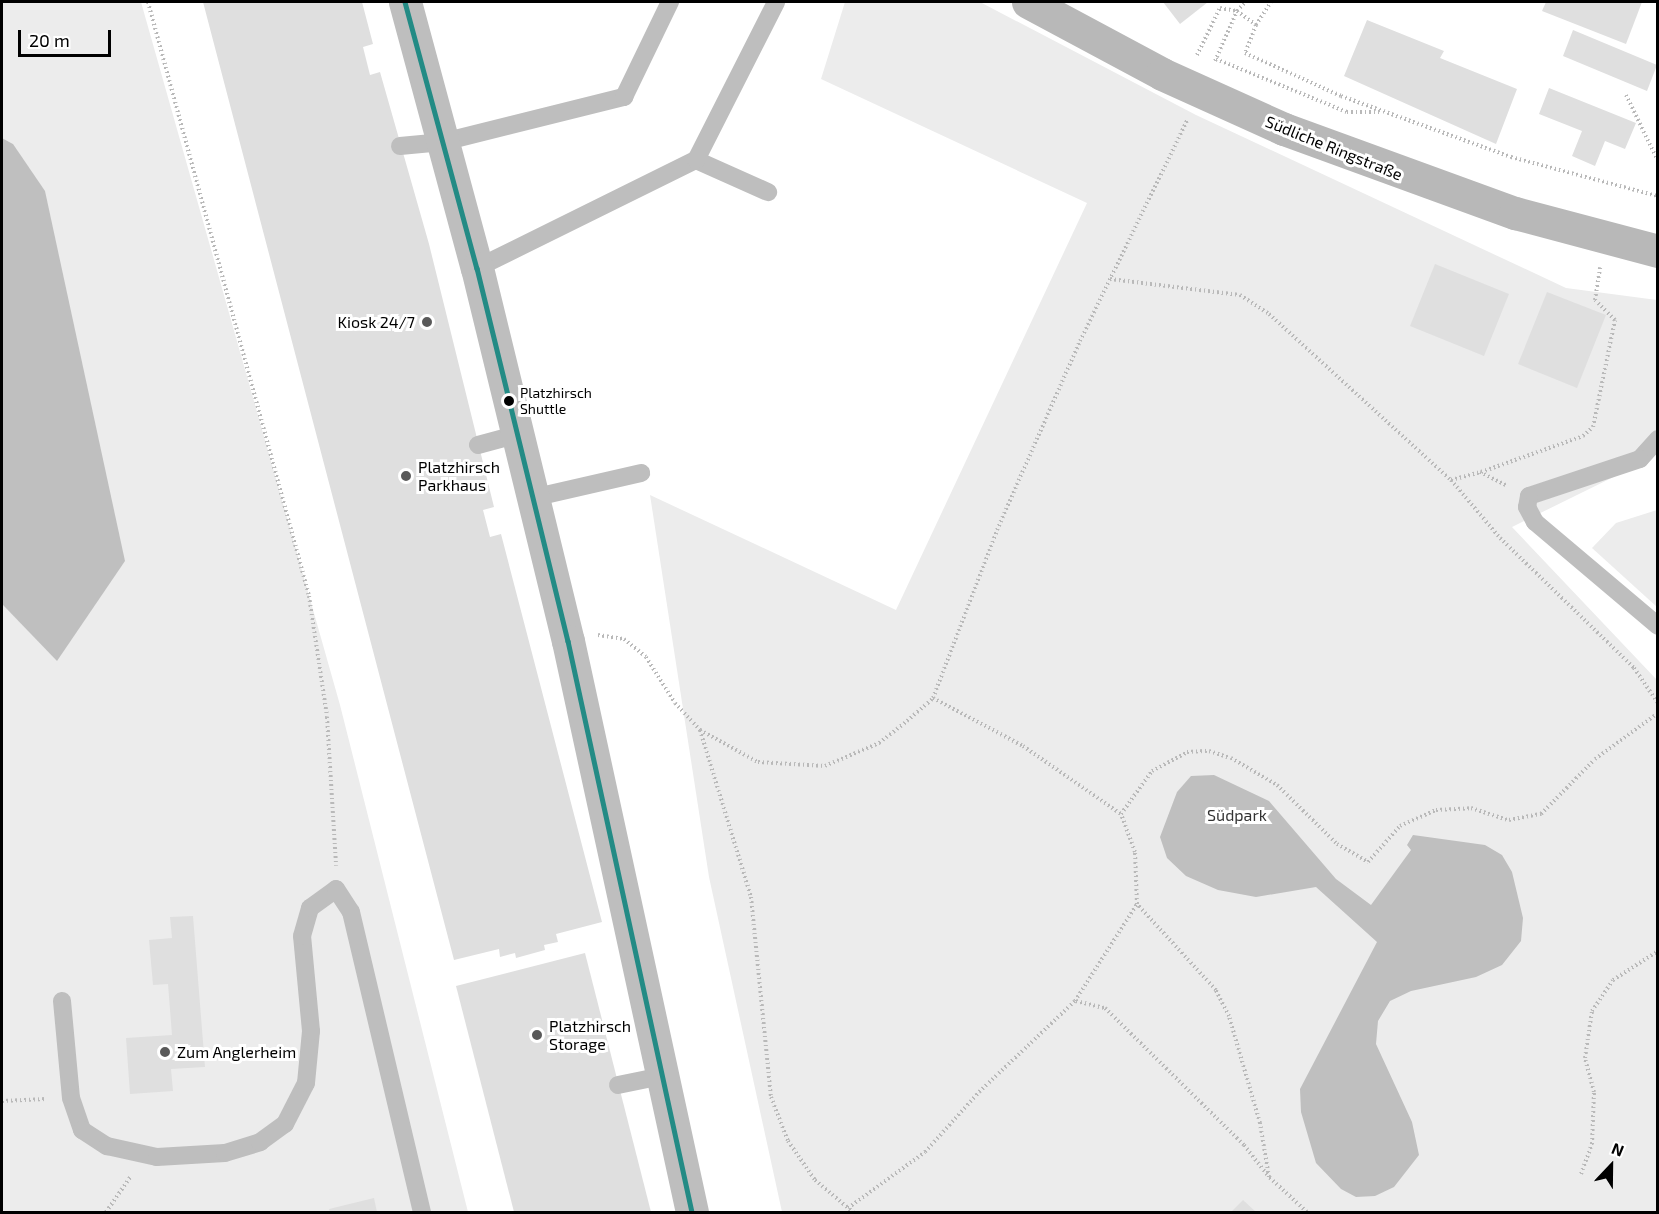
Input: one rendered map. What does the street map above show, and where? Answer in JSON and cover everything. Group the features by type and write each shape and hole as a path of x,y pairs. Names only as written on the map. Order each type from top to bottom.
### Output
{"main road":[{"name":"Südliche Ringstraße","path":"1028,2 1162,74 1284,129 1411,179 1605,239 1658,251"}],"street":[{"path":"405,2 477,268 568,641 692,1212"}],"lane":[{"path":"400,146 443,142 624,97 670,2"},
{"path":"477,268 696,160 776,2"},
{"path":"696,160 768,192"},
{"path":"477,445 516,435"},
{"path":"1658,439 1640,459 1529,496 1527,507 1535,522 1658,626"},
{"path":"532,498 641,473"},
{"path":"62,1000 71,1098 82,1130 107,1146 138,1154 192,1158 225,1153 260,1142 285,1124 298,1107 311,1059 302,936 310,908 336,889 351,912 422,1212"},
{"path":"618,1085 662,1076"}],"path":[{"path":"148,2 309,596 327,717 336,889"},
{"path":"1245,2 1237,11 1216,59 1347,112 1383,111"},
{"path":"1270,2 1256,25 1245,53 1383,111 1511,158 1658,196"},
{"path":"1185,56 1195,60 1220,8 1237,11 1256,25"},
{"path":"1626,95 1658,161"},
{"path":"568,641 600,634 624,639 646,657 675,703 700,730 758,762 825,766 879,743 933,698 1002,520 1110,279 1188,118"},
{"path":"1451,480 1584,436 1593,427 1615,320 1595,300 1605,239"},
{"path":"1110,279 1240,296 1269,314 1451,480 1492,530 1634,668 1658,703"},
{"path":"1480,472 1529,496"},
{"path":"848,1208 925,1152 979,1092 1075,1001 1137,904 1138,869 1121,814 1023,747 933,698"},
{"path":"1121,814 1152,771 1187,752 1209,751 1239,762 1277,785 1337,844 1368,862 1400,826 1436,810 1471,808 1509,820 1541,814 1595,759 1658,713"},
{"path":"700,730 751,897 771,1097 793,1149 815,1180 853,1212"},
{"path":"1137,904 1202,971 1229,1016 1260,1123 1269,1177"},
{"path":"1581,1174 1592,1144 1594,1092 1585,1058 1592,1011 1613,980 1658,951"},
{"path":"1075,1001 1106,1008 1244,1145 1269,1177 1307,1212"},
{"path":"2,1101 71,1098"},
{"path":"106,1212 134,1172 138,1154"}],"green space":[{"path":"2,2 141,2 340,705 468,1212 2,1212 2,604 57,660 13,144 2,138"},
{"name":"Südpark","path":"845,2 980,2 1196,115 1566,288 1657,300 1657,434 1642,463 1512,527 1657,680 1657,1212 782,1212 709,877 650,495 896,610 1087,203 821,79"},
{"path":"1658,510 1657,607 1592,548 1616,523"}],"shaded area":[{"path":"2,138 13,144 45,191 125,561 57,661 2,604"},
{"path":"1214,775 1269,801 1336,879 1371,905 1411,850 1407,845 1413,835 1485,845 1502,855 1512,872 1523,918 1521,941 1502,965 1476,977 1411,991 1390,1001 1378,1021 1376,1044 1412,1122 1419,1155 1394,1187 1375,1196 1356,1197 1341,1189 1316,1163 1301,1112 1300,1089 1377,942 1316,887 1256,897 1218,890 1186,876 1167,858 1160,837 1177,792 1191,776"}],"building":[{"name":"Platzhirsch Parkhaus","path":"203,2 362,2 373,44 363,47 370,75 380,72 429,244 494,507 483,510 490,537 501,534 602,922 556,934 558,942 544,945 545,950 516,958 515,953 500,957 499,949 454,960"},
{"path":"1163,2 1208,2 1180,24"},
{"path":"1546,2 1642,2 1626,44 1542,11"},
{"path":"1367,20 1444,51 1440,58 1517,89 1496,144 1344,76"},
{"path":"1573,30 1657,65 1647,91 1563,56"},
{"path":"1549,88 1636,123 1625,149 1605,141 1595,166 1572,156 1582,131 1539,114"},
{"path":"1435,264 1509,294 1484,356 1410,326"},
{"path":"1547,292 1606,315 1577,388 1518,364"},
{"path":"193,916 205,1067 171,1069 173,1091 130,1094 126,1038 172,1035 168,984 153,985 149,940 172,938 170,917"},
{"name":"Platzhirsch Storage","path":"585,953 651,1212 514,1212 456,986"},
{"path":"374,1198 377,1212 330,1212 329,1209"},
{"path":"1243,1200 1256,1212 1231,1212"}],"transit line":[{"path":"405,2 477,268 568,641 692,1212"}],"place":[{"name":"Kiosk 24/7","path":"427,322"},
{"name":"Platzhirsch Shuttle","path":"509,401"},
{"name":"Platzhirsch Parkhaus","path":"406,476"},
{"name":"Platzhirsch Storage","path":"537,1035"},
{"name":"Zum Anglerheim","path":"165,1052"}]}
